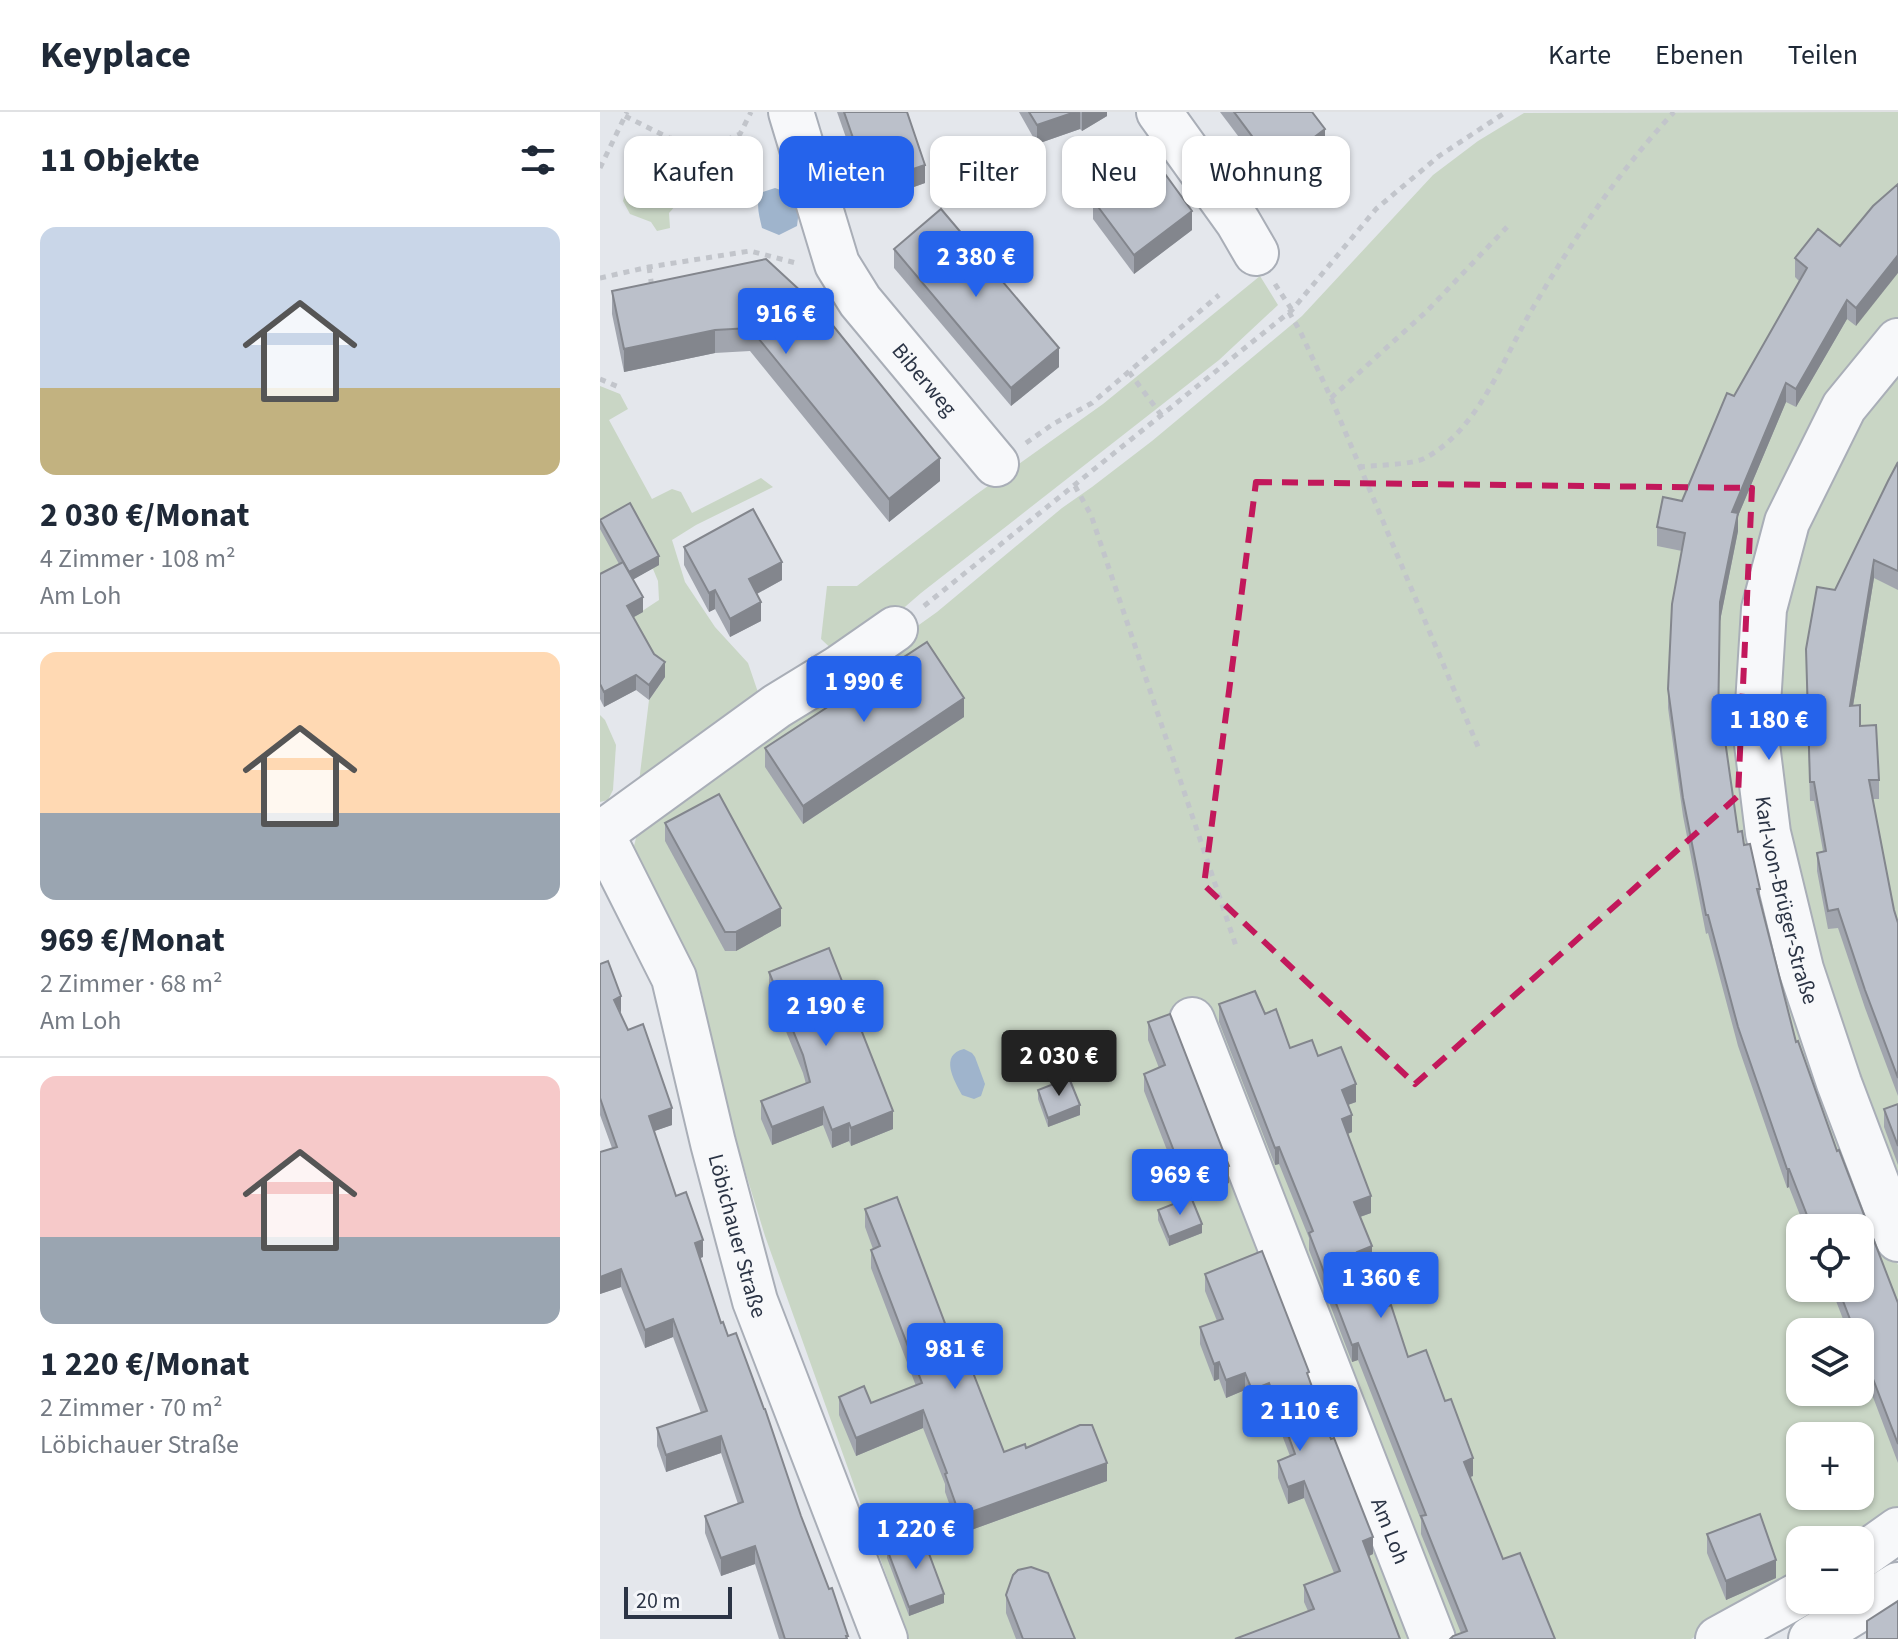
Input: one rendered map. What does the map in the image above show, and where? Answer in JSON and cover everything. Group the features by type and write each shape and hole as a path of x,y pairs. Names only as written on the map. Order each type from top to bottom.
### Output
{"street":[{"name":"Biberweg","path":"791,112 837,264 860,301 996,464"},
{"path":"1159,112 1238,222 1256,253"},
{"name":"Karl-von-Brüger-Straße","path":"1898,341 1844,407 1787,522 1764,609 1756,736 1768,833 1801,969 1839,1083 1898,1239"},
{"path":"601,832 777,706 895,629"},
{"name":"Löbichauer Straße","path":"601,832 674,978 755,1301 885,1639"},
{"name":"Am Loh","path":"1192,1020 1433,1639"},
{"path":"1874,1547 1898,1530"},
{"path":"1811,1639 1898,1585"},
{"path":"1718,1639 1786,1602"}],"path":[{"path":"600,168 626,114 669,138 717,144 740,134 751,112"},
{"path":"895,629 1289,312 1376,209 1439,156 1506,112"},
{"path":"1359,467 1422,461 1444,446 1467,422 1595,208 1674,112"},
{"path":"1331,398 1427,311 1507,227"},
{"path":"600,278 750,251 801,264 837,264"},
{"path":"773,270 779,259"},
{"path":"649,267 653,292"},
{"path":"996,464 1053,424 1092,403 1219,295"},
{"path":"1289,312 1331,398 1479,749"},
{"path":"1129,372 1162,416"},
{"path":"600,379 621,388"},
{"path":"1075,486 1091,515 1237,949"}],"highlighted area":[{"path":"1256,482 1752,488 1738,796 1415,1084 1204,885"}],"green space":[{"path":"1898,112 1898,317 1871,348 1751,626 1813,1043 1898,1265 1898,1511 1874,1528 1786,1526 1786,1587 1691,1639 1446,1639 1199,999 1177,1012 1419,1639 909,1639 765,1236 726,1109 700,984 631,858 638,830 710,774 937,612 1062,508 1152,441 1302,316 1433,175 1478,141 1524,113"},
{"path":"627,208 673,208 669,213 670,228 657,231 651,222 630,214"},
{"path":"1260,276 1278,305 1219,360 891,619 838,655 821,639 827,586 857,586 974,496 1103,404"},
{"path":"1898,365 1898,1181 1820,962 1781,804 1777,729 1779,646 1789,578 1836,454"},
{"path":"600,386 620,394 628,409 609,420 652,499 672,489 681,492 692,513 761,478 773,487 672,540 685,582 715,627 748,663 762,704 639,782 649,700 665,677 627,621 659,600 658,581 653,569 626,575 600,589"},
{"path":"600,715 616,745 613,790 608,800 600,802"}],"water":[{"path":"779,189 779,208 798,208 797,226 779,235 762,228 758,208 763,208 763,192"},
{"path":"964,1049 975,1057 985,1084 981,1096 974,1099 962,1095 951,1069 952,1057"}],"building":[{"path":"844,112 907,112 925,165 914,169 914,136 852,136"},
{"path":"1029,112 1075,112 1037,125"},
{"path":"1234,112 1312,112 1325,129 1316,136 1252,136"},
{"path":"1166,175 1182,197 1182,208 1192,211 1134,255 1099,208 1166,208"},
{"path":"1898,184 1898,255 1856,308 1847,300 1796,389 1786,383 1732,512 1738,513 1720,602 1718,727 1723,726 1738,832 1742,831 1744,845 1750,844 1760,889 1757,889 1796,1042 1864,1214 1807,1214 1787,1169 1738,1027 1706,915 1683,798 1668,689 1672,604 1685,533 1657,527 1663,497 1682,501 1727,393 1734,396 1807,268 1795,258 1818,229 1840,246 1873,206"},
{"path":"941,209 1059,348 1011,388 894,249"},
{"path":"766,259 818,307 940,458 889,499 750,328 715,330 624,349 612,291"},
{"path":"1898,462 1898,571 1874,560 1850,706 1860,705 1860,726 1876,725 1879,780 1869,780 1898,923 1898,1078 1838,909 1828,911 1817,853 1826,851 1814,782 1810,782 1806,649 1817,587 1835,590"},
{"path":"630,503 659,556 629,572 600,520"},
{"path":"753,509 782,562 749,579 761,602 730,619 715,590 709,593 684,547"},
{"path":"623,562 643,597 627,606 654,654 665,662 649,685 636,675 604,692 600,684 600,574"},
{"path":"927,642 964,698 803,806 765,748"},
{"path":"719,794 781,908 736,932 725,932 665,823"},
{"path":"829,948 893,1111 851,1128 849,1123 832,1130 823,1107 772,1127 761,1101 810,1082 803,1055 769,972"},
{"path":"608,961 621,996 614,1000 628,1030 643,1024 672,1108 649,1116 676,1196 686,1192 703,1240 695,1243 721,1323 728,1336 736,1333 801,1516 829,1589 832,1588 847,1639 785,1639 755,1546 721,1558 705,1516 743,1502 721,1436 666,1455 657,1428 707,1411 673,1319 645,1330 621,1269 600,1277 600,1152 617,1147 600,1098 600,964"},
{"path":"1255,991 1265,1014 1276,1009 1290,1048 1312,1040 1318,1056 1341,1047 1356,1084 1342,1090 1352,1115 1342,1119 1371,1196 1354,1202 1372,1246 1357,1252 1379,1309 1391,1305 1408,1357 1426,1350 1445,1401 1451,1399 1473,1458 1464,1462 1503,1559 1520,1553 1555,1639 1450,1639 1467,1631 1421,1516 1426,1515 1358,1343 1352,1345 1309,1233 1313,1231 1279,1147 1275,1148 1219,1004"},
{"path":"1170,1014 1229,1166 1186,1182 1144,1074 1165,1065 1148,1022"},
{"path":"1069,1078 1080,1105 1048,1118 1038,1090"},
{"path":"1898,1104 1898,1146 1884,1109"},
{"path":"897,1197 962,1368 970,1365 1004,1452 1025,1444 1026,1448 1080,1425 1092,1425 1107,1463 960,1516 923,1410 856,1438 839,1397 864,1386 871,1403 922,1383 871,1250 880,1246 865,1209"},
{"path":"1191,1197 1202,1224 1169,1237 1158,1210"},
{"path":"1874,1241 1898,1303 1898,1444 1874,1381 1874,1318 1850,1318 1843,1302 1874,1302"},
{"path":"1262,1251 1309,1372 1331,1439 1334,1438 1373,1537 1363,1541 1400,1639 1235,1639 1314,1609 1304,1585 1340,1571 1304,1481 1288,1487 1278,1461 1295,1454 1269,1383 1252,1390 1245,1373 1226,1380 1219,1362 1214,1364 1200,1327 1223,1319 1205,1274"},
{"path":"1760,1514 1776,1560 1726,1581 1707,1534"},
{"path":"922,1535 944,1594 909,1607 887,1549"},
{"path":"1031,1567 1048,1573 1075,1639 1023,1639 1006,1595 1013,1575 1018,1570"},
{"path":"1898,1601 1898,1639 1867,1639 1867,1621"}]}
